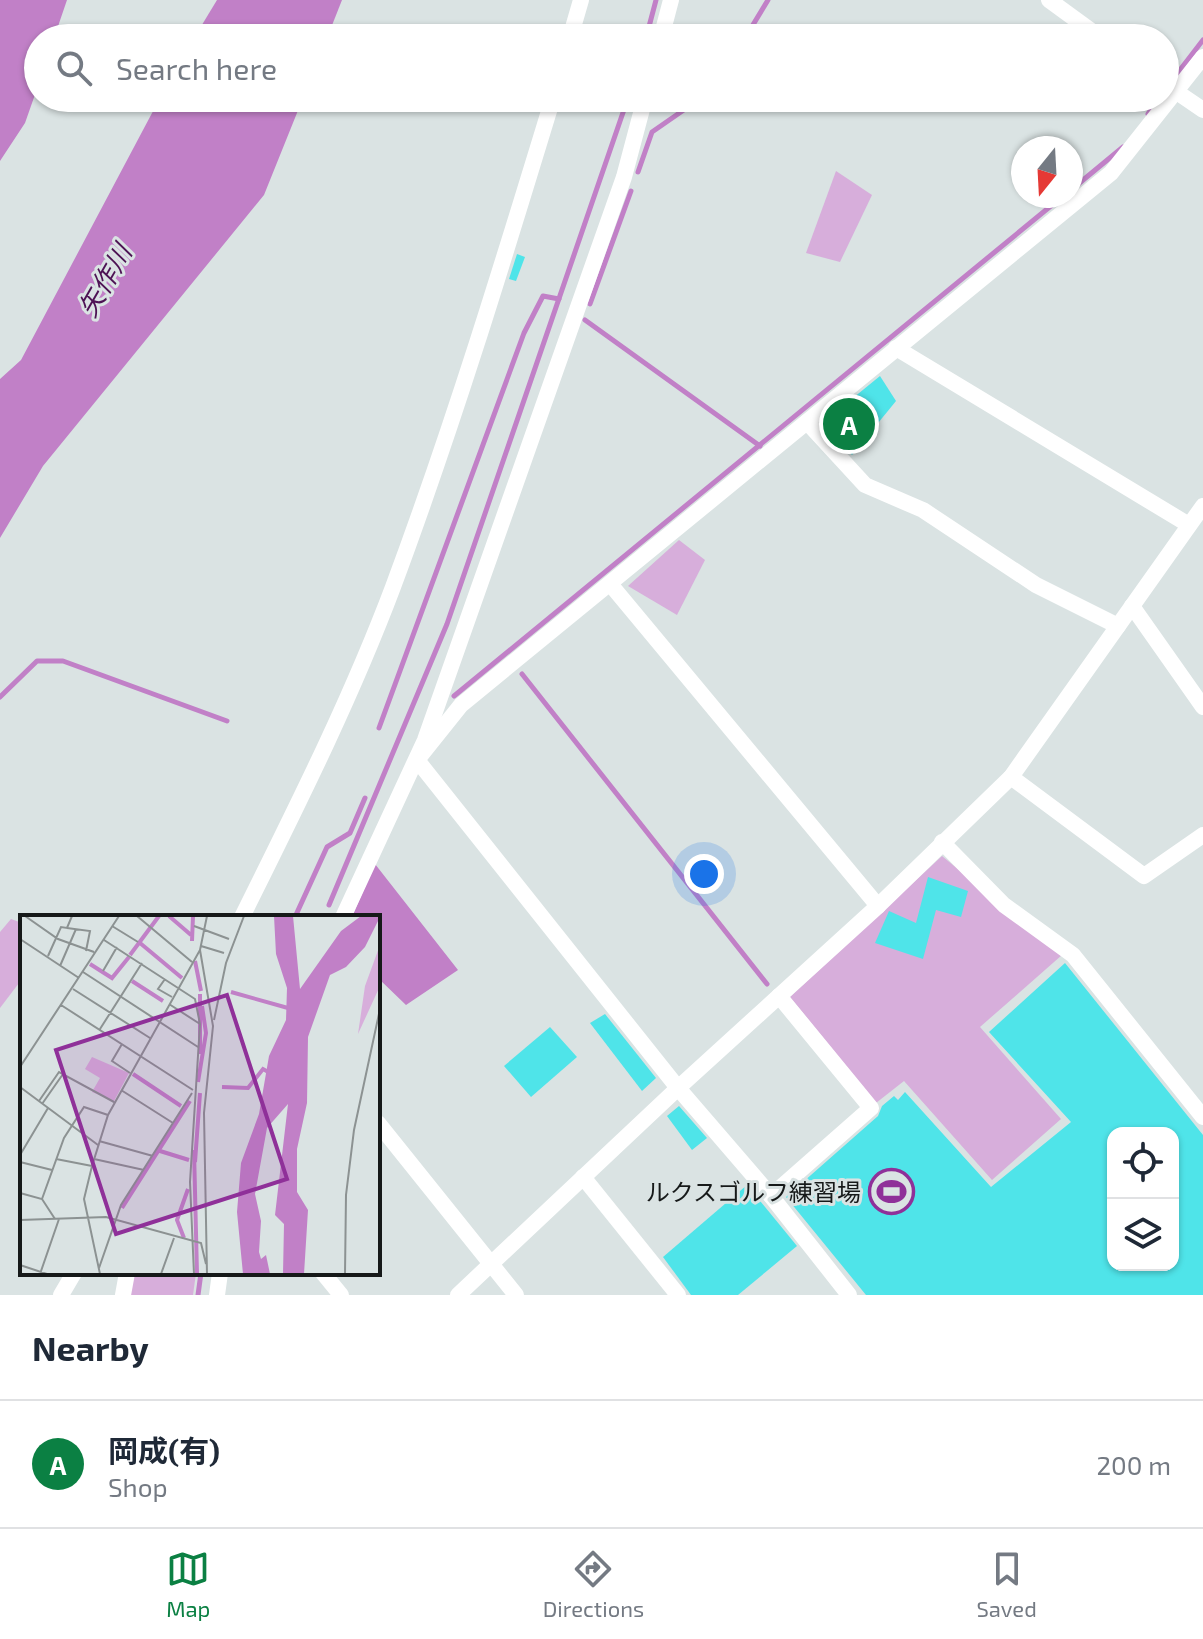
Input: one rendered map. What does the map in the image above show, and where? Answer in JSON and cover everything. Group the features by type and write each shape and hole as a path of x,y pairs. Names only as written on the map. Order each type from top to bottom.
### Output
{"street":[{"path":"574,24 581,0"},
{"path":"665,24 671,0"},
{"path":"1049,0 1082,24"},
{"path":"1179,80 1203,57"},
{"path":"1179,94 1203,110"},
{"path":"243,915 332,735 393,588 476,350 549,112"},
{"path":"344,915 417,760 624,177 641,112"},
{"path":"417,760 461,705 1111,173 1153,112"},
{"path":"896,348 1189,525"},
{"path":"807,422 865,485 923,510 1036,585 1118,626"},
{"path":"458,1295 878,906 1011,777 1203,506"},
{"path":"611,585 878,906"},
{"path":"1132,606 1203,707"},
{"path":"417,760 678,1088 771,1196 849,1295"},
{"path":"1011,777 1144,876 1203,835"},
{"path":"942,842 1004,905 1073,955 1203,1117"},
{"path":"771,1196 871,1108 779,996"},
{"path":"380,1125 516,1295"},
{"path":"583,1177 678,1295"},
{"path":"61,1295 73,1275"},
{"path":"123,1295 127,1275"},
{"path":"217,1295 220,1275"},
{"path":"325,1275 341,1295"}],"shaded area":[{"path":"836,171 872,195 840,262 806,253"},
{"path":"679,540 705,560 677,615 628,586"},
{"path":"942,856 1062,955 980,1027 1061,1119 992,1180 904,1081 876,1103 790,997"},
{"path":"11,919 20,922 20,982 0,1008 0,932"},
{"path":"131,1275 196,1275 193,1295 126,1295"}],"water":[{"path":"0,0 67,0 59,24 24,24 24,112 29,112 0,161"},
{"path":"217,0 342,0 333,24 202,24"},
{"name":"矢作川","path":"153,112 297,112 264,195 43,466 0,538 0,379 21,360"},
{"path":"375,864 458,970 406,1005 380,980 380,915 353,915"}],"building":[{"path":"517,254 525,257 516,281 509,279"},
{"path":"880,376 896,401 852,455 826,420"},
{"path":"928,877 968,891 961,917 936,910 923,959 875,943 889,911 916,923"},
{"path":"1065,963 1203,1135 1203,1295 866,1295 786,1197 878,1116 882,1106 894,1096 898,1100 905,1092 991,1187 1071,1122 989,1032"},
{"path":"605,1014 656,1078 642,1091 590,1023"},
{"path":"550,1027 577,1057 531,1097 504,1066"},
{"path":"679,1106 707,1138 692,1150 667,1116"},
{"path":"747,1185 797,1246 738,1295 691,1295 663,1257"}],"waterway":[{"path":"650,24 656,0"},
{"path":"753,24 768,0"},
{"path":"1179,71 1203,40"},
{"path":"329,905 447,624 623,112"},
{"path":"638,172 652,132 681,112"},
{"path":"1083,180 1123,147"},
{"path":"590,304 631,191"},
{"path":"454,696 1048,208"},
{"path":"379,728 524,333 543,296 559,299"},
{"path":"585,320 760,446"},
{"path":"0,697 37,661 63,661 227,721"},
{"path":"522,674 767,984"},
{"path":"296,915 327,847 350,833 365,798"},
{"path":"198,1295 201,1275"}],"place":[{"name":"岡成(有)","path":"849,424"},
{"name":"ルクスゴルフ練習場","path":"892,1191"}]}
